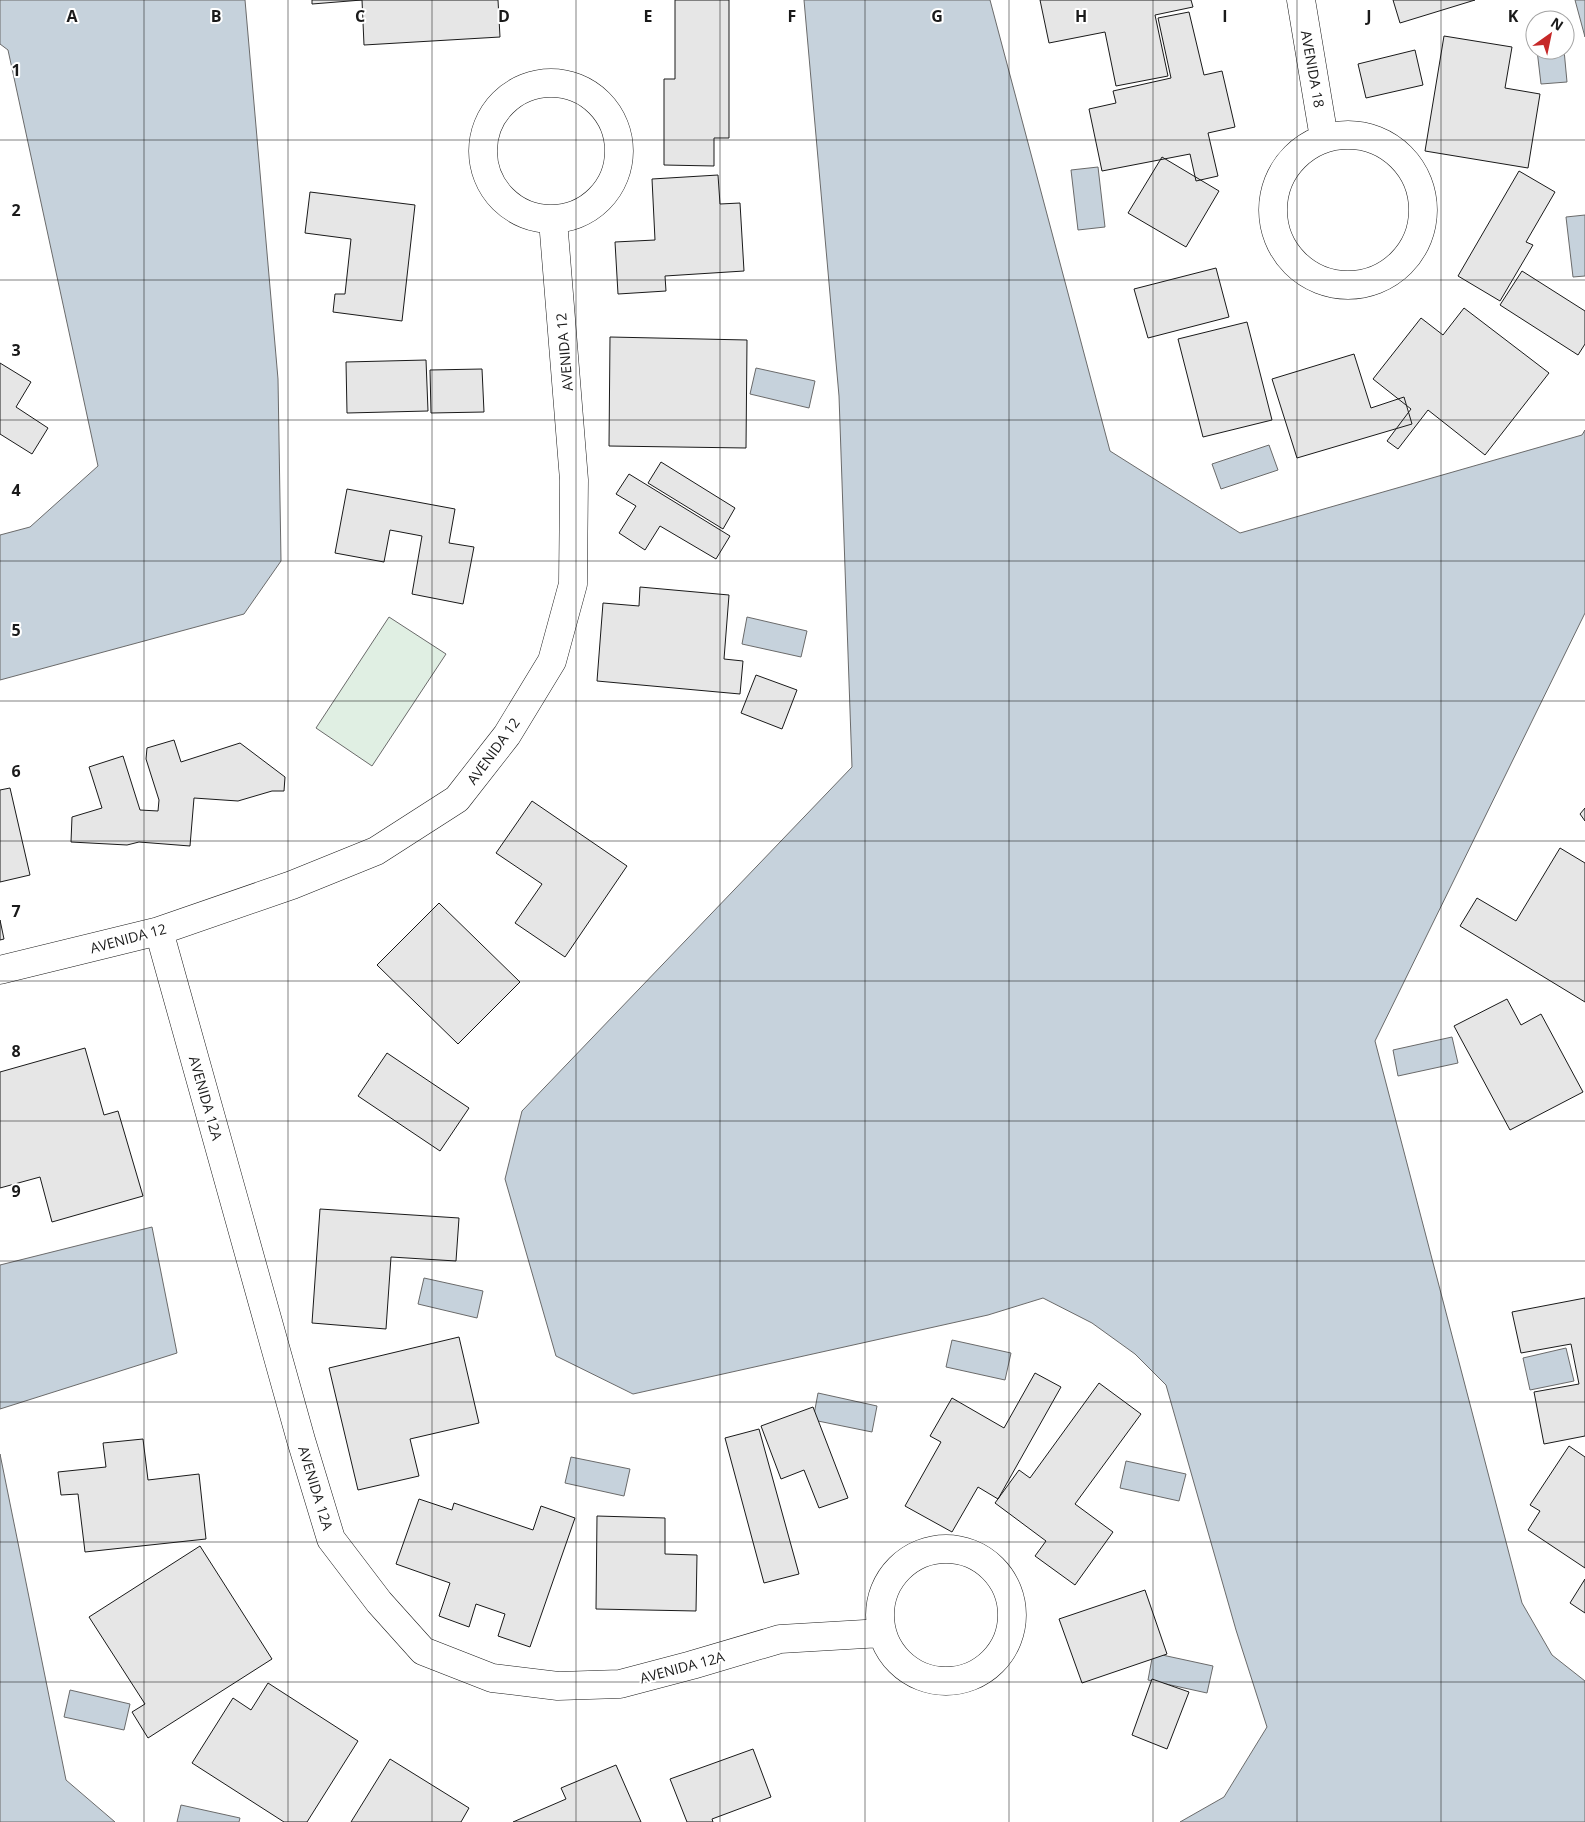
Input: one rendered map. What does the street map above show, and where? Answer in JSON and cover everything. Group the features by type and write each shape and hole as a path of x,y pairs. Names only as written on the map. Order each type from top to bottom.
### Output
{"street":[{"name":"AVENIDA 18","path":"1301,0 1324,138"},
{"path":"569,83 603,104 620,139 616,178 591,209 553,220 515,210 488,181 482,142 497,106 530,84 569,83"},
{"path":"1353,134 1382,142 1406,161 1420,187 1424,216 1416,245 1397,269 1372,283 1342,286 1313,278 1290,259 1275,234 1272,204 1280,175 1298,152 1324,138 1353,134"},
{"name":"AVENIDA 12","path":"0,970 159,931 292,885 376,850 457,799 508,735 552,661 573,584 574,480 553,220"},
{"name":"AVENIDA 12A","path":"159,931 301,1440 331,1539 379,1602 423,1651 492,1678 558,1686 620,1684 780,1639 882,1633"},
{"path":"950,1548 971,1553 989,1564 1003,1580 1012,1602 1013,1624 1006,1646 993,1664 974,1677 952,1682 929,1680 908,1670 892,1654 882,1633 880,1612 882,1599 894,1574 910,1560 929,1551 950,1548"}],"green space":[{"path":"389,617 446,654 372,766 316,728"}],"shaded area":[{"path":"0,0 245,0 278,379 281,561 244,614 0,680 0,535 30,527 98,466 8,50 0,44"},
{"path":"804,0 990,0 1110,451 1240,533 1582,435 1585,430 1585,613 1375,1041 1522,1603 1552,1655 1585,1681 1585,1822 1180,1822 1224,1797 1267,1727 1236,1630 1166,1385 1135,1354 1092,1323 1043,1298 988,1315 633,1394 556,1356 505,1179 522,1111 852,767 839,396"},
{"path":"1575,0 1585,0 1585,37"},
{"path":"1538,60 1565,60 1567,82 1541,84"},
{"path":"1098,167 1105,227 1078,230 1071,170"},
{"path":"1585,215 1585,276 1573,277 1566,217"},
{"path":"756,368 815,381 809,408 750,394"},
{"path":"1269,445 1278,470 1221,489 1212,464"},
{"path":"747,617 807,631 801,657 742,644"},
{"path":"1452,1037 1458,1063 1398,1076 1393,1050"},
{"path":"152,1227 177,1353 0,1409 0,1265"},
{"path":"424,1278 483,1291 477,1318 418,1304"},
{"path":"952,1340 1011,1353 1005,1380 946,1367"},
{"path":"1566,1348 1574,1381 1530,1390 1523,1358"},
{"path":"818,1393 877,1406 872,1432 813,1420"},
{"path":"0,1454 66,1780 115,1822 0,1822"},
{"path":"571,1457 630,1469 624,1496 565,1483"},
{"path":"1126,1461 1186,1474 1179,1501 1120,1488"},
{"path":"1153,1653 1213,1666 1207,1693 1148,1680"},
{"path":"70,1690 130,1704 124,1730 64,1717"},
{"path":"181,1805 240,1818 239,1822 177,1822"}],"building":[{"path":"312,0 362,0 312,4"},
{"path":"362,0 498,0 500,37 364,45"},
{"path":"675,0 729,0 729,138 714,138 714,166 664,165 664,79 675,79"},
{"path":"1040,0 1191,0 1193,7 1155,15 1168,76 1116,86 1105,32 1049,43"},
{"path":"1393,0 1475,0 1400,23"},
{"path":"1189,12 1204,75 1222,71 1235,127 1208,133 1218,176 1196,181 1190,154 1102,171 1089,109 1116,103 1113,91 1171,78 1158,18"},
{"path":"1444,36 1512,47 1505,88 1540,94 1528,168 1425,151"},
{"path":"1415,50 1423,85 1366,98 1358,64"},
{"path":"1162,157 1219,191 1186,247 1128,213"},
{"path":"1519,171 1555,192 1526,242 1533,245 1500,301 1458,276"},
{"path":"718,175 720,204 740,203 744,271 665,276 666,291 618,294 615,242 655,240 652,179"},
{"path":"310,192 415,205 402,321 333,312 335,294 345,294 351,239 305,233"},
{"path":"1216,268 1229,317 1148,338 1134,289"},
{"path":"1522,271 1585,311 1585,344 1578,355 1500,305"},
{"path":"1464,308 1549,373 1485,455 1428,410 1398,449 1387,441 1411,409 1373,379 1421,318 1443,335"},
{"path":"1247,322 1272,420 1203,437 1178,339"},
{"path":"610,337 747,340 746,448 609,446"},
{"path":"1354,354 1371,408 1404,397 1412,424 1297,458 1272,379"},
{"path":"426,360 428,411 347,413 346,362"},
{"path":"0,363 31,382 16,407 48,428 32,454 0,434"},
{"path":"482,369 484,412 431,413 430,370"},
{"path":"661,462 735,508 723,529 648,483"},
{"path":"629,474 730,536 716,559 660,526 645,550 619,533 636,506 616,494"},
{"path":"347,489 455,509 449,543 474,547 463,604 412,594 422,536 390,530 384,562 335,553"},
{"path":"640,587 729,595 724,659 743,661 740,694 597,681 603,603 639,606"},
{"path":"756,675 797,690 782,729 741,713"},
{"path":"174,740 181,762 240,743 285,777 284,791 272,791 238,801 194,798 190,846 139,842 127,845 71,842 72,817 102,808 89,767 123,756 140,810 158,811 159,800 146,759 147,748"},
{"path":"10,788 30,875 0,882 0,790"},
{"path":"532,801 627,866 565,957 515,923 542,884 496,853"},
{"path":"1585,808 1585,821 1580,814"},
{"path":"1560,848 1585,863 1585,1002 1460,926 1477,898 1516,921"},
{"path":"439,903 520,982 458,1044 377,965"},
{"path":"0,920 4,939 0,940"},
{"path":"1507,999 1521,1025 1541,1014 1583,1092 1510,1130 1454,1026"},
{"path":"85,1048 104,1115 118,1111 143,1196 52,1222 40,1177 0,1188 0,1072"},
{"path":"387,1053 469,1108 440,1151 358,1096"},
{"path":"320,1209 459,1218 456,1261 391,1257 386,1329 312,1323"},
{"path":"1585,1298 1585,1436 1544,1444 1534,1392 1579,1384 1571,1344 1521,1353 1512,1312"},
{"path":"459,1337 479,1423 410,1439 419,1476 358,1490 329,1368"},
{"path":"1035,1373 1061,1387 998,1499 978,1487 952,1532 905,1506 941,1442 930,1436 952,1398 1004,1428"},
{"path":"1099,1383 1141,1414 1075,1504 1113,1532 1075,1585 1035,1556 1046,1541 995,1503 1019,1470 1030,1478"},
{"path":"813,1407 848,1498 819,1508 804,1470 781,1479 761,1426"},
{"path":"759,1429 799,1574 764,1583 725,1438"},
{"path":"143,1439 148,1480 199,1474 206,1539 85,1552 78,1494 61,1495 58,1472 106,1467 103,1443"},
{"path":"1569,1446 1585,1457 1585,1568 1528,1530 1540,1511 1530,1505"},
{"path":"419,1499 452,1510 454,1503 533,1530 541,1506 575,1518 530,1647 498,1636 505,1614 476,1604 469,1627 439,1616 450,1583 396,1564"},
{"path":"597,1516 665,1518 665,1554 697,1555 696,1611 596,1609"},
{"path":"200,1546 272,1659 148,1738 132,1712 145,1704 89,1617"},
{"path":"1585,1579 1585,1613 1570,1603"},
{"path":"1145,1590 1167,1654 1082,1683 1059,1619"},
{"path":"1152,1679 1189,1692 1167,1749 1132,1735"},
{"path":"268,1683 358,1741 307,1822 284,1822 192,1763 233,1698 251,1710"},
{"path":"753,1749 771,1797 712,1819 713,1822 687,1822 670,1779"},
{"path":"390,1759 469,1808 461,1822 351,1822"},
{"path":"616,1765 641,1822 513,1822 566,1799 561,1788"}]}
